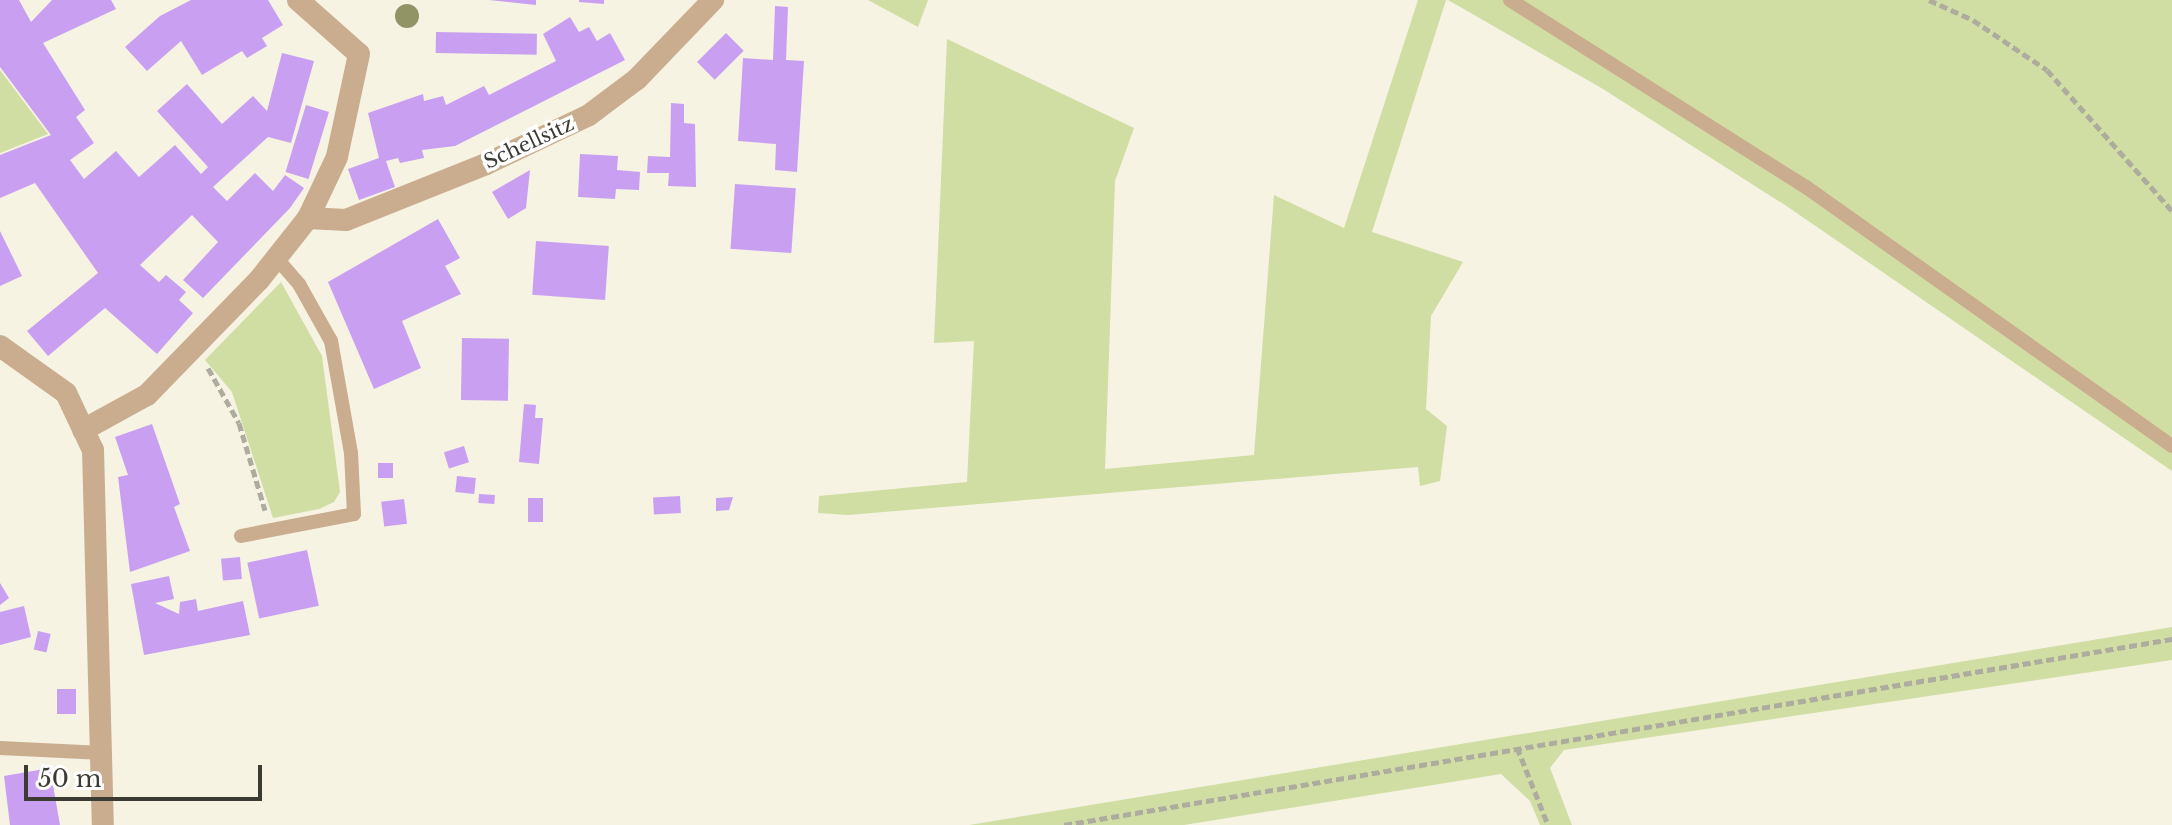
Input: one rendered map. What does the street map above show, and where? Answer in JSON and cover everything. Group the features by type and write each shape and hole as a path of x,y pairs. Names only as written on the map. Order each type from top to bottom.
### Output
{"street":[{"path":"83,430 147,395 276,258 308,218 337,157 359,54 298,0"},
{"name":"Schellsitz","path":"308,218 346,220 486,164 589,115 637,79 713,0"},
{"path":"0,346 66,393 96,469 103,825"}],"lane":[{"path":"1510,0 1806,187 2172,446"},
{"path":"241,536 269,528 354,514 348,428 331,341 315,308 276,258"},
{"path":"0,748 103,753"}],"path":[{"path":"1929,0 1973,20 2047,70 2172,211"},
{"path":"189,351 220,381 239,423 269,528"},
{"path":"1064,825 2172,639"},
{"path":"1517,747 1548,825"}],"green space":[{"path":"868,0 928,0 918,27"},
{"path":"1418,0 1446,0 1372,232 1463,262 1431,316 1426,409 1447,426 1440,481 1420,486 1418,467 848,515 818,513 819,496 967,482 974,341 934,343 947,39 1134,128 1115,181 1105,469 1254,455 1274,195 1344,228"},
{"path":"1448,0 2172,0 2172,471 1788,207 1603,89"},
{"path":"0,70 48,134 0,153"},
{"path":"281,282 322,356 340,492 334,502 319,509 273,518 232,392 205,360"},
{"path":"2172,627 2172,660 1564,750 1550,768 1572,825 1540,825 1530,801 1501,774 1184,825 969,825"}],"building":[{"path":"0,0 19,0 31,22 52,0 111,0 116,9 43,43 85,110 76,117 94,143 70,160 84,179 116,151 139,177 175,145 201,174 208,167 157,111 187,84 222,124 253,96 267,111 282,53 314,61 291,143 268,137 213,187 227,201 255,173 273,191 285,175 304,188 290,208 203,298 183,280 218,242 192,215 140,265 159,282 166,275 186,292 179,300 193,313 157,354 105,308 48,356 27,331 98,273 35,183 0,198 0,155 51,135 0,67"},
{"path":"191,0 268,0 283,25 262,38 267,46 247,58 242,51 202,75 181,41 147,71 125,47 160,16"},
{"path":"489,0 536,0 536,5"},
{"path":"604,0 604,4 579,2"},
{"path":"775,6 788,7 786,60 804,61 797,172 775,170 776,144 738,141 743,58 773,60"},
{"path":"570,17 579,32 589,27 597,41 610,33 625,60 455,146 422,150 424,158 400,163 398,158 386,161 395,187 359,200 348,169 379,158 368,113 423,94 424,101 443,96 446,105 484,86 489,95 556,61 543,34"},
{"path":"436,32 537,34 537,55 436,53"},
{"path":"726,33 744,51 715,80 697,62"},
{"path":"671,103 684,104 684,123 695,124 696,187 668,186 669,173 647,173 648,156 670,157"},
{"path":"306,105 329,112 308,179 286,172"},
{"path":"580,154 618,156 617,170 640,172 639,190 616,189 615,199 578,197"},
{"path":"530,170 526,208 508,219 492,192"},
{"path":"735,184 796,188 791,253 730,249"},
{"path":"438,219 460,258 445,266 461,294 402,321 421,368 374,389 328,282"},
{"path":"0,231 22,276 0,286"},
{"path":"536,241 609,246 605,300 532,295"},
{"path":"462,338 509,339 508,401 461,400"},
{"path":"524,404 536,405 535,418 543,418 539,464 519,462"},
{"path":"152,424 180,504 174,507 190,551 130,572 118,477 128,475 115,437"},
{"path":"464,446 469,462 449,468 444,452"},
{"path":"378,463 393,463 393,478 378,478"},
{"path":"457,476 476,478 474,494 455,492"},
{"path":"479,494 495,495 494,504 478,503"},
{"path":"680,496 681,513 654,514 653,497"},
{"path":"733,497 729,510 716,511 716,498"},
{"path":"528,498 543,498 543,522 528,522"},
{"path":"404,499 407,524 384,527 381,502"},
{"path":"307,550 319,606 259,618 247,563"},
{"path":"240,557 242,579 223,581 221,559"},
{"path":"169,576 174,599 155,603 179,614 180,602 196,599 198,611 243,601 250,635 144,655 131,584"},
{"path":"0,583 9,598 0,605"},
{"path":"24,606 31,637 0,645 0,612"},
{"path":"38,631 51,634 46,652 34,650"},
{"path":"57,689 76,689 76,714 57,714"},
{"path":"50,768 60,825 10,825 4,776"}]}
